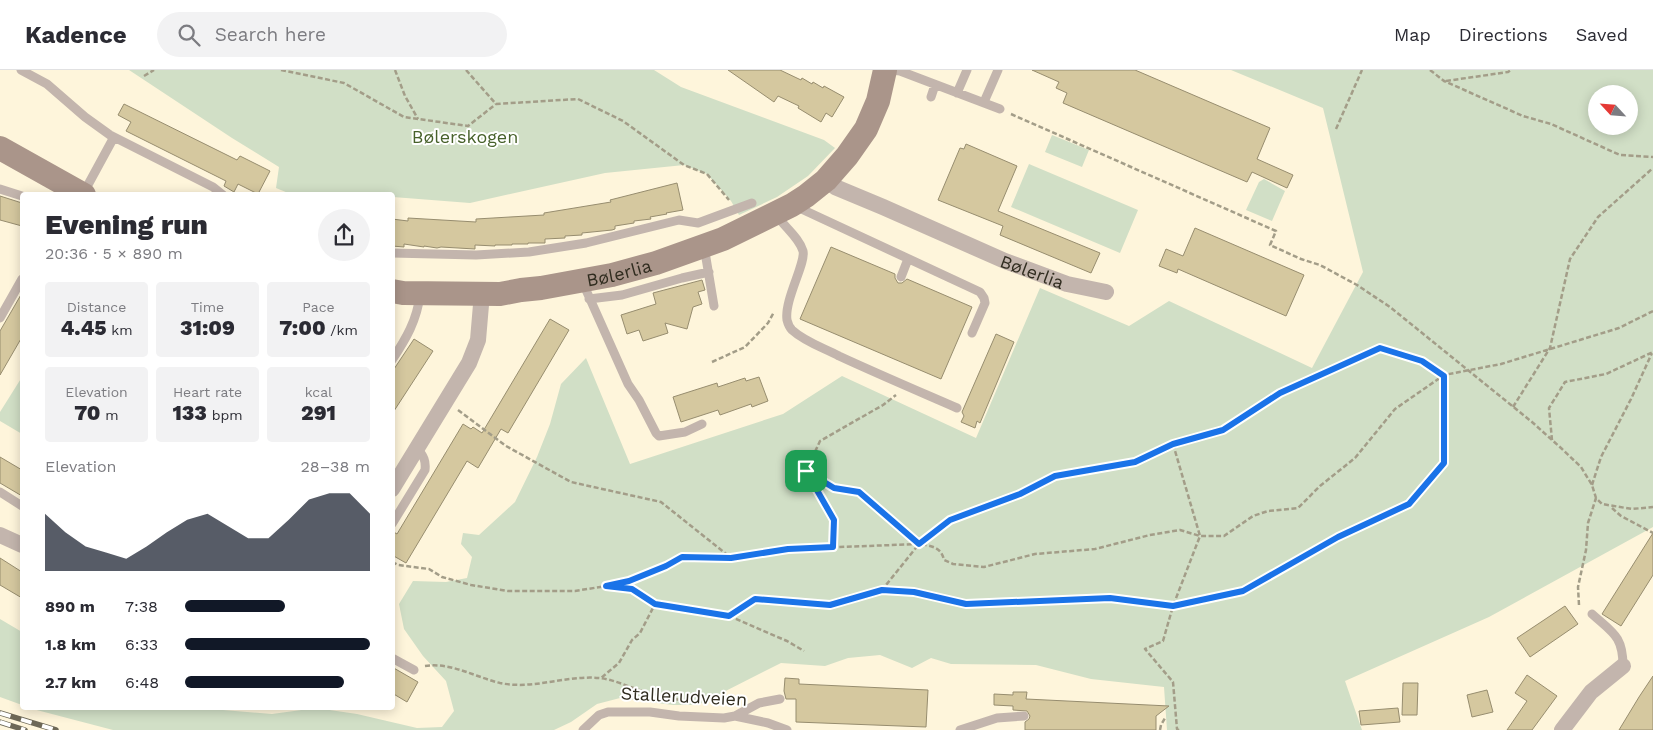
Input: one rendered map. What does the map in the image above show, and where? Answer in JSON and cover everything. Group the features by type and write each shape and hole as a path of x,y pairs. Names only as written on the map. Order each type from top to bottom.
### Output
{"street":[{"name":"Bølerlia","path":"395,291 500,294 541,288 586,290 612,275 656,263 699,237 723,239 784,209 806,196 826,180 843,161 866,129 878,100 885,70"},
{"path":"0,148 79,192"},
{"name":"Bølerlia","path":"826,180 835,187 1005,261 1067,284 1106,292"},
{"path":"395,484 469,363 478,340 482,293"},
{"path":"0,535 20,544"},
{"path":"1562,730 1591,692 1623,666"}],"lane":[{"path":"21,70 46,84 85,117 114,137 214,187 220,192"},
{"path":"891,70 900,71 1000,109"},
{"path":"957,93 967,70"},
{"path":"984,102 998,70"},
{"path":"931,96 936,85"},
{"path":"86,192 114,137"},
{"path":"0,189 20,195"},
{"path":"699,237 736,209 752,203"},
{"path":"957,408 817,345 791,329 787,322 790,298 803,259 803,252 798,242 781,224 784,209 908,259 980,292 985,303 972,333"},
{"path":"395,253 476,255 529,252 586,243 679,220 699,237 709,272 714,306"},
{"path":"901,277 908,259"},
{"path":"586,290 622,296 709,272"},
{"path":"0,318 20,283"},
{"path":"586,290 628,384 639,400 658,436 685,432 702,424"},
{"path":"395,355 414,322 420,292"},
{"path":"395,519 425,470 426,463 423,455 417,449"},
{"path":"0,492 20,505"},
{"path":"1592,614 1616,635 1622,648 1623,666"},
{"path":"395,660 413,669"},
{"path":"735,716 759,703 780,699"},
{"name":"Stallerudveien","path":"583,730 599,715 608,712 650,712 679,716 724,718 735,716 768,723 787,730"},
{"path":"960,730 997,718 1024,716"}],"path":[{"path":"144,76 154,70"},
{"path":"281,70 344,83 404,117 468,126 496,104 578,99 623,121 684,165 707,174 736,209"},
{"path":"395,70 404,96 418,119"},
{"path":"466,70 496,104"},
{"path":"1336,129 1362,70"},
{"path":"1430,70 1444,81 1523,116 1551,124 1620,155 1653,157"},
{"path":"1444,81 1511,70"},
{"path":"1000,109 1276,231 1270,245 1301,259 1320,264 1374,296 1513,407 1581,467 1592,485 1596,498 1602,504 1632,509 1653,507"},
{"path":"1513,407 1550,348 1570,259 1598,218 1653,168"},
{"path":"712,362 745,347 768,323 776,309 790,298"},
{"path":"395,564 429,569 442,577 471,585 508,591 575,591 629,581 666,566 682,557 731,558 788,549 919,544 936,548 943,554 944,560 953,564 984,567 1035,554 1095,549 1150,535 1180,530 1200,536 1224,536 1253,516 1268,511 1298,508 1320,486 1355,458 1395,409 1444,376 1501,364 1619,328 1653,311"},
{"path":"882,590 919,544 950,520 1020,494 1055,476 1135,462 1173,444 1223,430 1280,393 1380,348 1422,361 1444,376"},
{"path":"1552,440 1549,408 1565,382 1606,374 1653,352"},
{"path":"1592,485 1601,457 1653,352"},
{"path":"729,616 755,599 830,605 882,590 914,592 966,604 1110,598 1173,606 1243,591 1338,537 1409,504 1444,463 1444,376"},
{"path":"806,471 820,441 883,405 907,386"},
{"path":"446,402 467,415 506,446 571,482 661,502 731,558"},
{"path":"1173,444 1200,536 1173,606 1163,641 1145,649 1173,682 1177,729 1179,730"},
{"path":"806,471 834,488 859,492 919,544"},
{"path":"806,471 834,520 833,547"},
{"path":"1579,605 1578,587 1586,550 1589,518 1596,498"},
{"path":"1610,506 1621,516 1653,533"},
{"path":"606,586 632,589 655,604 729,616 804,651"},
{"path":"600,678 619,663 632,640 640,633 655,604"},
{"path":"413,669 435,665 471,672 500,683 537,685 575,678 600,678 643,692 680,700 697,717"},
{"path":"1160,730 1166,718"}],"green space":[{"name":"Bølerskogen","path":"129,70 654,70 681,87 824,140 835,148 808,176 777,197 739,215 731,201 707,174 684,165 605,173 470,203 395,197 395,192 286,192 276,188 279,167"},
{"path":"1231,70 1653,70 1653,527 1489,617 1345,681 1362,730 1167,730 1164,687 1091,679 1036,665 951,664 931,658 912,668 880,655 848,658 825,666 781,663 698,705 673,705 620,698 597,704 571,722 554,730 113,730 37,710 223,710 272,714 301,710 330,710 357,714 417,728 442,727 454,711 446,681 423,656 404,629 399,604 413,581 446,582 467,578 472,557 461,544 463,533 479,535 515,502 537,457 550,424 561,384 586,358 630,464 783,414 842,376 976,438 1040,288 1129,326 1169,301 1312,368 1363,272 1323,108"},
{"path":"1052,135 1089,150 1082,167 1045,152"},
{"path":"1029,164 1138,210 1120,253 1011,207"},
{"path":"1264,179 1285,191 1272,221 1246,210 1259,182"},
{"path":"20,380 20,433 0,421 0,412"},
{"path":"0,619 20,631 20,704 0,697"}],"building":[{"path":"728,70 780,70 812,84 813,82 823,88 824,86 844,97 832,117 826,113 821,122 798,108 799,106 778,96 774,102"},
{"path":"1032,70 1135,70 1270,128 1257,159 1293,175 1287,188 1252,172 1247,182 1063,103 1067,93 1056,88 1059,82"},
{"path":"124,104 237,160 240,156 270,171 259,192 254,192 238,184 234,192 224,186 226,181 126,131 131,122 118,115"},
{"path":"966,144 1017,166 998,211 1100,253 1091,273 1000,235 1003,226 938,200 960,148 964,149"},
{"path":"677,183 683,210 615,226 615,229 612,230 582,233 582,235 565,236 565,238 545,239 545,243 495,246 475,245 475,249 437,248 404,244 404,247 395,246 395,219 408,221 408,218 476,222 476,219 544,215 544,213 611,202 610,200"},
{"path":"0,196 20,202 20,225 0,220"},
{"path":"1195,228 1304,275 1286,316 1178,269 1177,273 1159,266 1166,249 1183,256"},
{"path":"831,247 895,274 898,283 902,283 907,279 972,307 941,379 800,319"},
{"path":"702,280 705,290 698,292 702,304 693,307 687,329 665,323 668,333 643,341 639,330 627,334 621,315 656,304 653,293"},
{"path":"20,296 20,340 0,375 0,331"},
{"path":"550,319 569,330 508,433 501,429 478,468 467,461 406,563 395,557 395,533 397,534 463,424 471,429 473,427 482,433"},
{"path":"996,334 1014,342 980,423 977,421 975,428 961,422 964,416 962,412"},
{"path":"414,339 433,351 395,409 395,368"},
{"path":"759,377 768,401 752,407 751,404 720,415 718,410 681,422 673,397 717,383 718,387 745,378 746,381"},
{"path":"0,457 20,469 20,495 0,483"},
{"path":"1653,533 1653,575 1621,626 1602,614"},
{"path":"0,558 20,571 20,597 0,585"},
{"path":"1565,606 1578,624 1530,657 1517,638"},
{"path":"395,669 418,682 407,702 395,695"},
{"path":"1527,675 1557,696 1532,730 1507,730 1527,701 1515,693"},
{"path":"1653,676 1653,730 1619,730 1639,697"},
{"path":"785,678 799,679 799,684 928,690 926,727 796,722 796,699 786,699 784,691"},
{"path":"1403,683 1418,683 1417,715 1402,715"},
{"path":"1487,690 1493,712 1472,717 1467,695"},
{"path":"1013,692 1027,692 1026,699 1169,706 1156,716 1156,730 1025,730 1025,722 1030,716 1027,711 1013,710 1013,706 994,705 994,694 1013,695"},
{"path":"1398,708 1400,722 1361,725 1359,711"}],"railway":[{"path":"0,713 56,730"},
{"path":"0,722 25,730"}],"route":[{"path":"1380,348 1422,361 1444,376 1444,463 1409,504 1338,537 1243,591 1173,606 1110,598 966,604 914,592 882,590 830,605 755,599 729,616 655,604 632,589 606,586 629,581 666,566 682,557 731,558 788,549 833,547 834,520 806,471 834,488 859,492 919,544 950,520 1020,494 1055,476 1135,462 1173,444 1223,430 1280,393 1380,348"}]}
